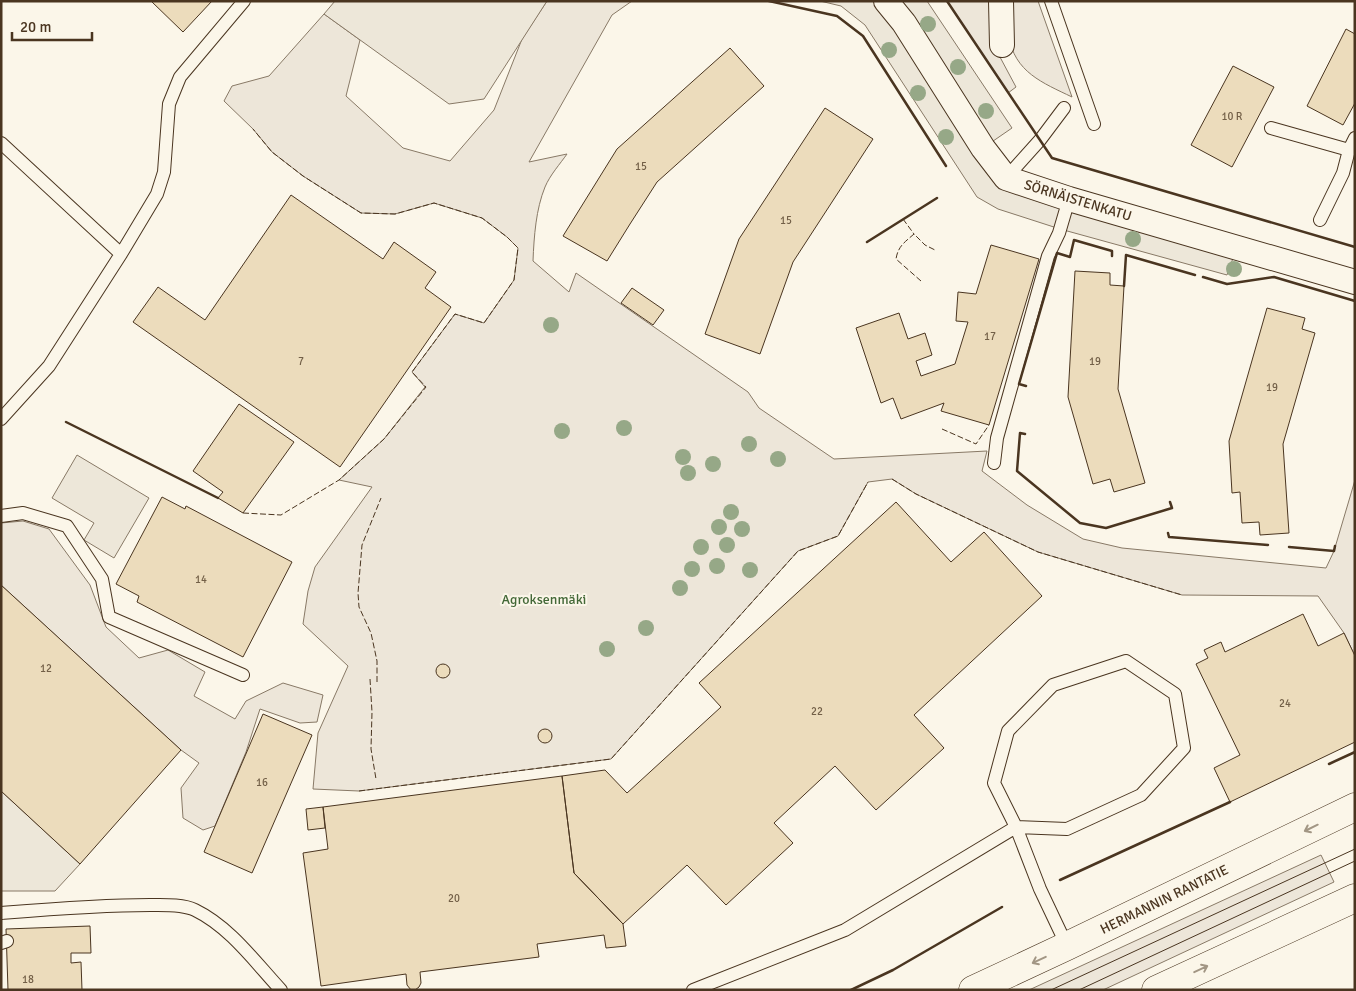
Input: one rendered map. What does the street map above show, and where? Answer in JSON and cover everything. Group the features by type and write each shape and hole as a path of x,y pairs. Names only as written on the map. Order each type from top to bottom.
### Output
{"main road":[{"name":"HERMANNIN RANTATIE","path":"973,990 1355,807"},
{"path":"1156,990 1355,898"}],"street":[{"name":"SÖRNÄISTENKATU","path":"886,1 904,23 983,148 1006,178 1069,199 1355,282"},
{"path":"1001,1 1002,45"}],"lane":[{"path":"1,418 49,366 157,194 164,172 169,104 180,77 244,1"},
{"path":"1051,1 1094,124"},
{"path":"1006,178 1040,140 1064,108"},
{"path":"1271,128 1352,144 1343,172 1320,220"},
{"path":"1,143 121,254"},
{"path":"994,462 997,438 1048,256 1069,199"},
{"path":"1,516 23,513 67,526 102,579 109,617 243,675"},
{"path":"693,990 845,930 1016,827 1067,830 1141,795 1184,748 1175,694 1126,661 1053,685 1008,730 994,782 1016,827 1040,889 1067,946"},
{"path":"1,913 114,905 161,905 193,908 228,932 281,990"}],"green space":[{"name":"Agroksenmäki","path":"547,1 632,1 612,15 529,162 567,154 550,178 539,204 533,261 569,292 576,273 748,392 759,408 834,459 987,451 982,471 1027,505 1083,539 1122,548 1326,568 1334,551 1355,480 1355,656 1344,633 1318,596 1182,595 1038,552 916,494 892,479 868,482 838,536 798,551 611,759 359,791 313,789 318,733 348,666 303,624 308,591 315,567 372,487 339,480 384,439 425,387 412,372 455,314 484,323 514,280 518,248 482,218 434,203 395,214 361,213 303,176 272,152 253,129 224,101 232,86 269,76 324,14 360,40 346,96 403,148 450,161 494,110 522,39"},
{"path":"947,1 993,1 993,44 1016,87 1008,93"},
{"path":"1008,1 1038,1 1072,97 1032,75 1017,59 1009,36"},
{"path":"23,521 49,529 90,585 106,627 139,658 168,650 205,672 194,696 235,719 246,701 283,683 323,695 317,722 300,723 260,709 246,752 215,826 203,830 183,818 181,788 199,763 181,750 1,585 1,523"},
{"path":"1321,855 1334,882 1103,990 1029,990"}],"shaded area":[{"path":"335,1 547,1 484,99 449,104 324,14"},
{"path":"820,1 927,1 1012,128 983,148 1006,178 1237,247 1227,275 1060,229 998,209 977,197 865,25 841,6"},
{"path":"77,455 149,498 114,558 84,540 94,523 52,498"},
{"path":"1,791 80,864 55,891 1,891"}],"building":[{"path":"151,1 212,1 183,32"},
{"path":"1346,29 1355,34 1355,103 1343,125 1307,106"},
{"path":"730,48 764,86 657,182 607,261 563,236 617,149"},
{"path":"1233,66 1274,87 1232,167 1191,145"},
{"path":"825,108 873,139 793,262 760,354 705,334 739,239"},
{"path":"291,195 383,259 394,242 436,272 425,288 451,307 340,467 133,322 158,287 205,320"},
{"path":"991,245 1039,259 989,425 941,411 944,403 901,419 893,398 881,403 856,328 899,313 908,339 925,333 932,355 916,361 921,376 955,364 968,322 956,321 958,292 976,294"},
{"path":"1075,271 1110,273 1110,285 1124,286 1118,389 1145,483 1114,492 1110,479 1093,484 1068,397"},
{"path":"632,288 664,310 653,325 621,303"},
{"path":"1267,308 1305,318 1302,329 1315,333 1283,444 1289,533 1260,535 1259,522 1242,523 1240,492 1232,493 1229,441"},
{"path":"239,404 294,442 243,513 218,498 223,492 193,471"},
{"path":"162,497 185,509 186,506 292,562 243,657 137,602 139,596 116,584"},
{"path":"896,502 951,562 984,532 1042,596 914,715 944,748 876,810 835,766 774,823 793,843 726,905 687,865 623,924 574,873 562,776 605,770 627,793 721,707 699,683"},
{"path":"1,585 181,750 80,864 1,791"},
{"path":"1303,614 1318,646 1344,633 1355,656 1355,742 1230,802 1214,768 1240,755 1196,664 1208,658 1204,650 1221,642 1225,652"},
{"path":"440,664 446,664 450,671 446,678 440,678 436,674 436,668"},
{"path":"263,714 312,735 252,873 204,852"},
{"path":"542,729 548,729 552,736 548,743 542,743 538,739 538,733"},
{"path":"562,776 574,873 623,924 626,946 606,948 604,935 537,944 539,957 420,972 421,983 415,990 411,990 407,985 406,974 321,986 303,853 328,849 323,807"},
{"path":"323,807 325,828 308,830 306,809"},
{"path":"90,926 91,953 71,953 71,963 81,962 82,990 8,990 6,929"}],"tram line":[{"path":"1051,990 1355,849"},
{"path":"1079,990 1355,861"}],"fence":[{"path":"243,513 281,515 339,480 384,439 426,387 412,372 455,314 484,323 514,280 518,248 482,218 434,203 395,214 361,213 303,176 272,152 253,129"},
{"path":"903,219 914,234"},
{"path":"921,281 896,259 898,251 914,234 925,245 935,250"},
{"path":"942,429 976,444 989,425"},
{"path":"892,479 916,494 1038,552 1182,595"},
{"path":"359,791 611,759 798,551 838,536 868,482"},
{"path":"377,682 377,661 371,633 359,607 358,593 362,545 381,498"},
{"path":"370,679 372,712 371,749 376,779"}],"wall":[{"path":"769,1 837,16 863,36 946,166"},
{"path":"947,1 1052,158 1355,247"},
{"path":"867,242 937,198"},
{"path":"1026,386 1019,384 1057,253 1070,257 1074,240 1112,251 1112,256"},
{"path":"1124,286 1126,255 1195,275"},
{"path":"1203,277 1227,284 1274,277 1355,301"},
{"path":"66,422 218,498"},
{"path":"1025,434 1020,433 1017,471 1080,523 1106,528 1172,508 1170,502"},
{"path":"1168,533 1169,537 1268,545"},
{"path":"1289,547 1334,551 1335,546"},
{"path":"1329,764 1355,752"},
{"path":"1060,880 1230,802"},
{"path":"851,990 893,970 1002,907"}]}
